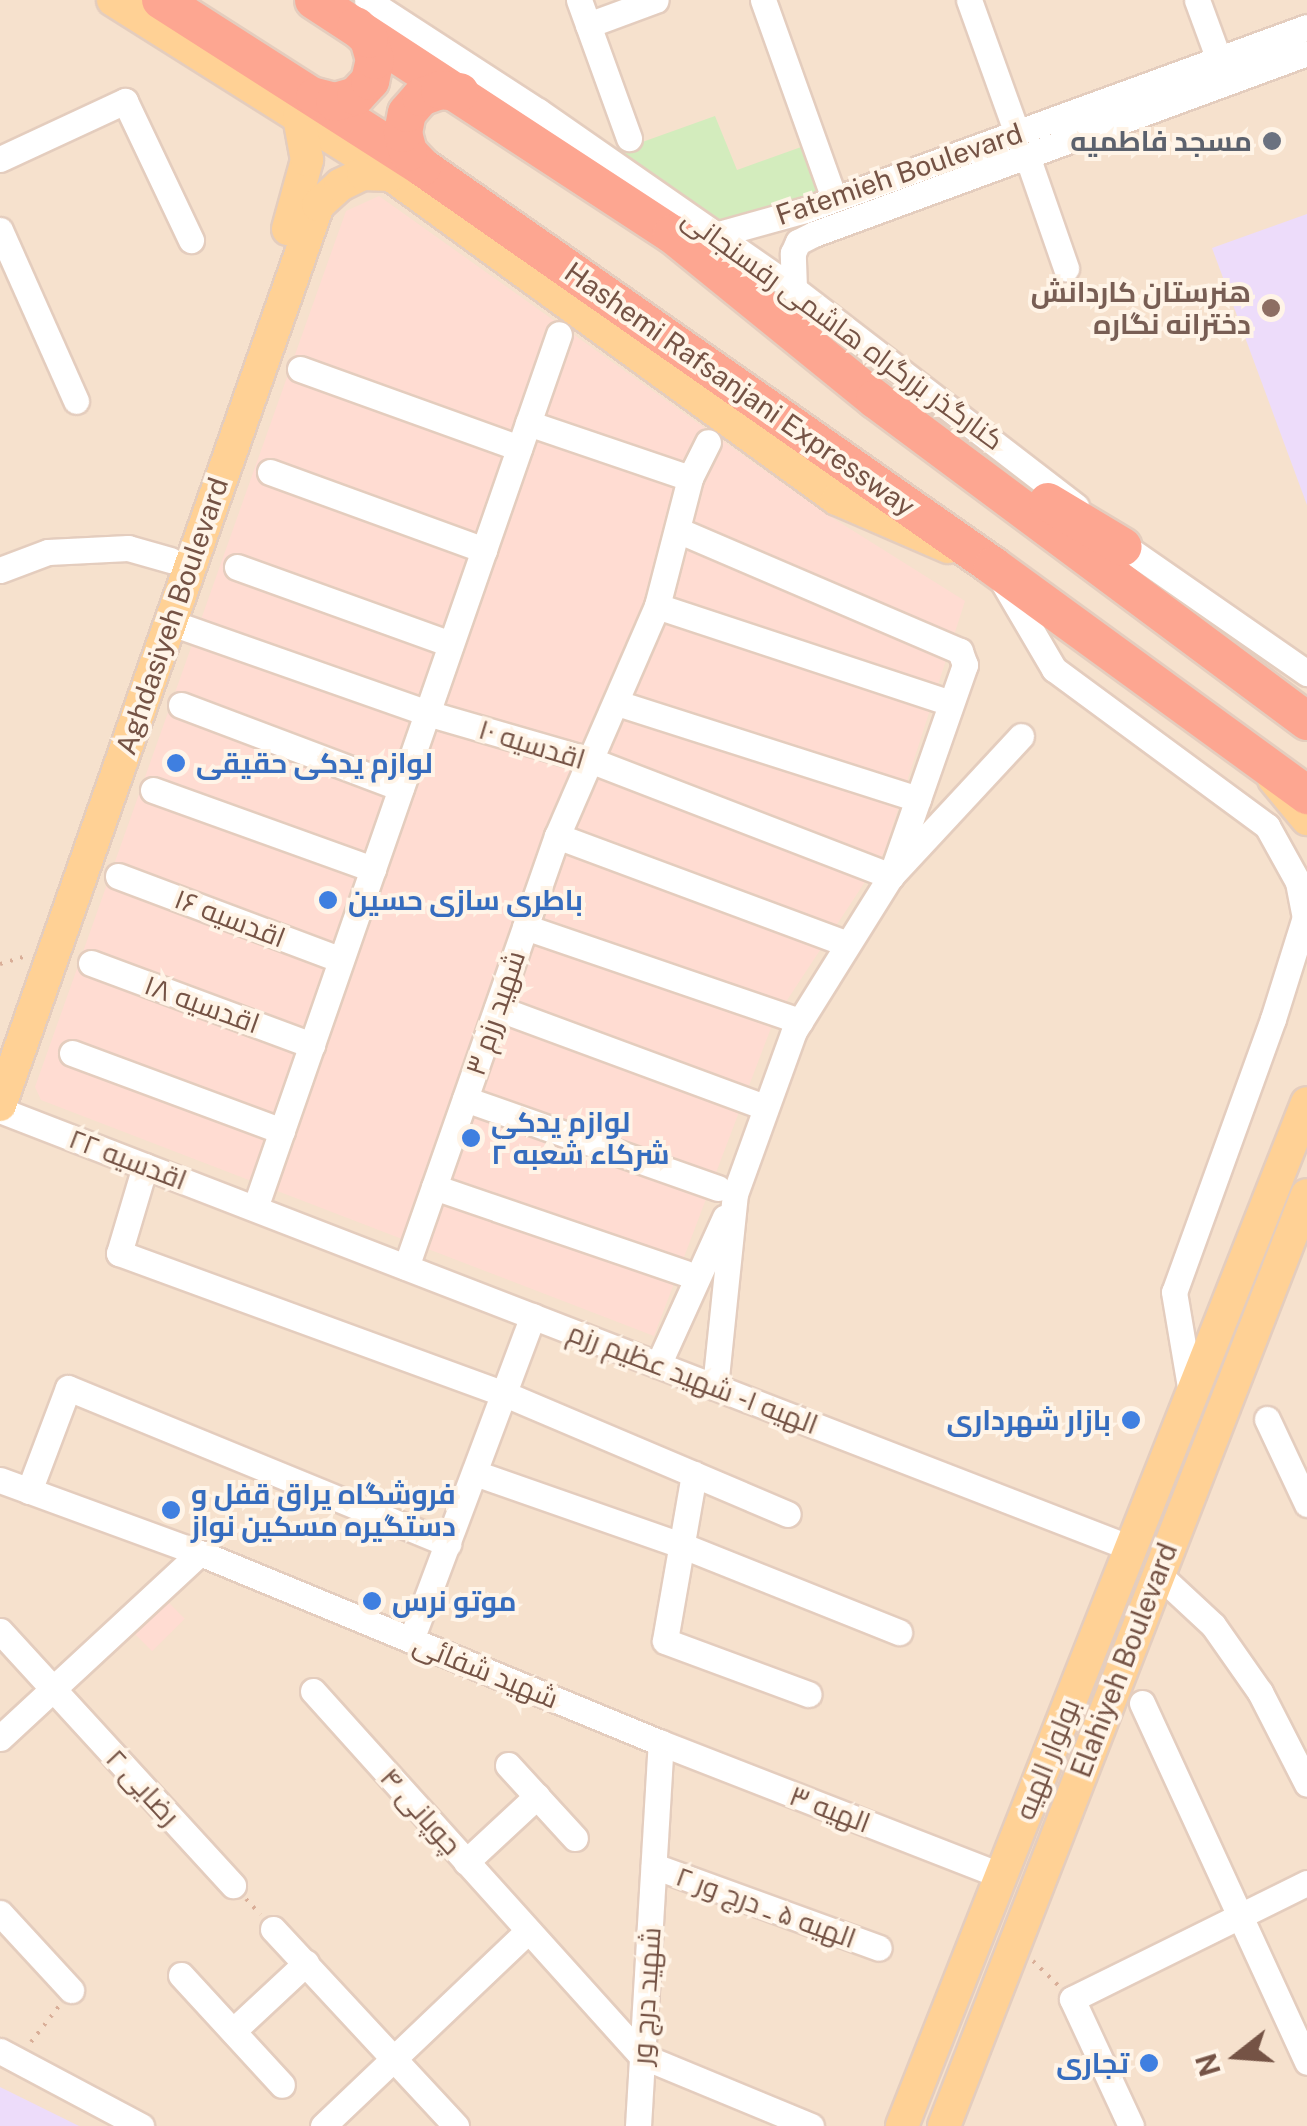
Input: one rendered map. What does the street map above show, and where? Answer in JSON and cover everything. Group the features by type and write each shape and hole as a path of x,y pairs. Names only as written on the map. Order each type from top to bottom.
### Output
{"highway":[{"name":"Hashemi Rafsanjani Expressway","path":"161,0 307,107 993,566 1307,795"},
{"path":"314,0 361,12 460,92 672,234 875,400 1307,721"},
{"path":"307,107 356,96 370,80 375,60 361,12"},
{"path":"407,171 403,132 408,113 430,94 460,92"},
{"path":"875,400 1124,547"}],"main road":[{"path":"113,0 307,107"},
{"name":"Aghdasiyeh Boulevard","path":"0,1046 300,194 307,160 307,107"},
{"name":"Aghdasiyeh Boulevard","path":"0,1108 318,205 340,186 363,174 407,171"},
{"path":"1252,752 1307,819"},
{"path":"1191,1392 1307,1103"},
{"name":"Elahiyeh Boulevard","path":"944,2126 1307,1194"},
{"name":"بولوار الهیه","path":"902,2126 1191,1392"}],"street":[{"path":"579,0 629,138"},
{"path":"588,25 656,0"},
{"path":"763,0 834,198"},
{"path":"969,0 1066,268"},
{"path":"1197,0 1218,57"},
{"name":"کنارگذر بزرگراه هاشمی رفسنجانی","path":"361,12 538,111 794,289 1033,468 1124,547 1307,673"},
{"name":"Fatemieh Boulevard","path":"715,235 810,222 1022,144 1218,57 1307,28"},
{"name":"Fatemieh Boulevard","path":"794,289 793,253 810,222 834,198 1022,144 1307,53"},
{"path":"0,159 124,101 191,240"},
{"path":"0,230 76,401"},
{"path":"255,1208 559,334"},
{"path":"300,369 519,448"},
{"path":"528,423 690,478"},
{"name":"شهید رزم ۳","path":"406,1267 558,836 658,606 680,531 690,478 708,442"},
{"path":"270,472 484,550"},
{"path":"680,531 951,644 965,665 891,876"},
{"path":"0,570 48,552 128,548 170,560"},
{"path":"993,566 1054,669 1267,826 1298,882 1304,917 1273,1019 1174,1292 1191,1392"},
{"path":"236,567 451,644"},
{"path":"658,606 950,703"},
{"name":"اقدسیه ۱۰","path":"169,622 427,713 590,760 891,876"},
{"path":"617,703 918,800"},
{"path":"180,706 401,788"},
{"path":"658,1364 726,1191 800,1021 891,876 1020,736"},
{"path":"153,790 373,870"},
{"path":"558,836 848,944"},
{"name":"اقدسیه ۱۶","path":"118,876 341,960"},
{"path":"525,927 800,1021"},
{"name":"اقدسیه ۱۸","path":"91,963 312,1044"},
{"path":"497,1008 764,1107"},
{"path":"72,1053 282,1132"},
{"path":"465,1099 726,1191"},
{"name":"اقدسیه ۲۲","path":"0,1108 255,1208"},
{"path":"145,1166 119,1253 505,1394 788,1514"},
{"path":"434,1187 685,1273"},
{"path":"714,1386 726,1191"},
{"name":"الهیه ۱ - شهید عظیم رزم","path":"255,1208 1132,1548"},
{"path":"411,1640 533,1316"},
{"path":"29,1491 68,1388 448,1544"},
{"path":"1267,1419 1307,1504"},
{"path":"474,1473 681,1545 899,1632"},
{"path":"694,1474 665,1641 808,1694"},
{"name":"شهید شفائی","path":"0,1480 200,1553 661,1743"},
{"path":"0,1738 200,1553"},
{"path":"1158,1573 1212,1625 1260,1692 1307,1784"},
{"name":"رضایی ۲","path":"0,1631 233,1885"},
{"name":"چوپانی ۴","path":"313,1691 642,2056"},
{"path":"1142,1704 1307,2062"},
{"name":"الهیه ۳","path":"661,1743 1000,1876"},
{"name":"شهید درج ور","path":"638,2126 661,1743"},
{"path":"508,1764 575,1838"},
{"path":"466,1862 537,1796"},
{"name":"الهیه ۵ ـ درج ور ۲","path":"654,1866 879,1948"},
{"path":"1131,2126 1072,1999 1307,1883"},
{"path":"0,1913 71,1990"},
{"path":"273,1929 456,2126"},
{"path":"323,2126 528,1931"},
{"path":"232,2031 306,1963"},
{"path":"181,1974 282,2085"},
{"path":"9,2056 141,2126"},
{"path":"642,2056 810,2126"}],"path":[{"path":"0,964 32,954"},
{"path":"233,1885 273,1929"},
{"path":"1014,1943 1072,1999"},
{"path":"9,2056 71,1990"}],"shaded area":[{"path":"0,0 1307,0 1307,2126 0,2126"},
{"path":"379,196 820,510 965,601 884,853 774,1020 654,1336 41,1100 35,1087 346,211"},
{"name":"هنرستان کاردانش دخترانه نگاره","path":"1307,214 1307,505 1212,248"},
{"path":"165,1599 185,1619 152,1651 132,1632"},
{"path":"0,2087 79,2126 0,2126"}],"green space":[{"path":"715,116 737,170 804,146 821,193 723,224 620,150"}],"place":[{"name":"مسجد فاطمیه","path":"1272,141"},
{"name":"هنرستان کاردانش دخترانه نگاره","path":"1271,308"},
{"name":"لوازم یدکی حقیقی","path":"176,763"},
{"name":"باطری سازی حسین","path":"328,900"},
{"name":"لوازم یدکی شرکاء شعبه ۲","path":"471,1138"},
{"name":"بازار شهرداری","path":"1131,1420"},
{"name":"فروشگاه یراق قفل و دستگیره مسکین نواز","path":"171,1510"},
{"name":"موتو نرس","path":"372,1601"},
{"name":"تجاری","path":"1149,2063"}]}
